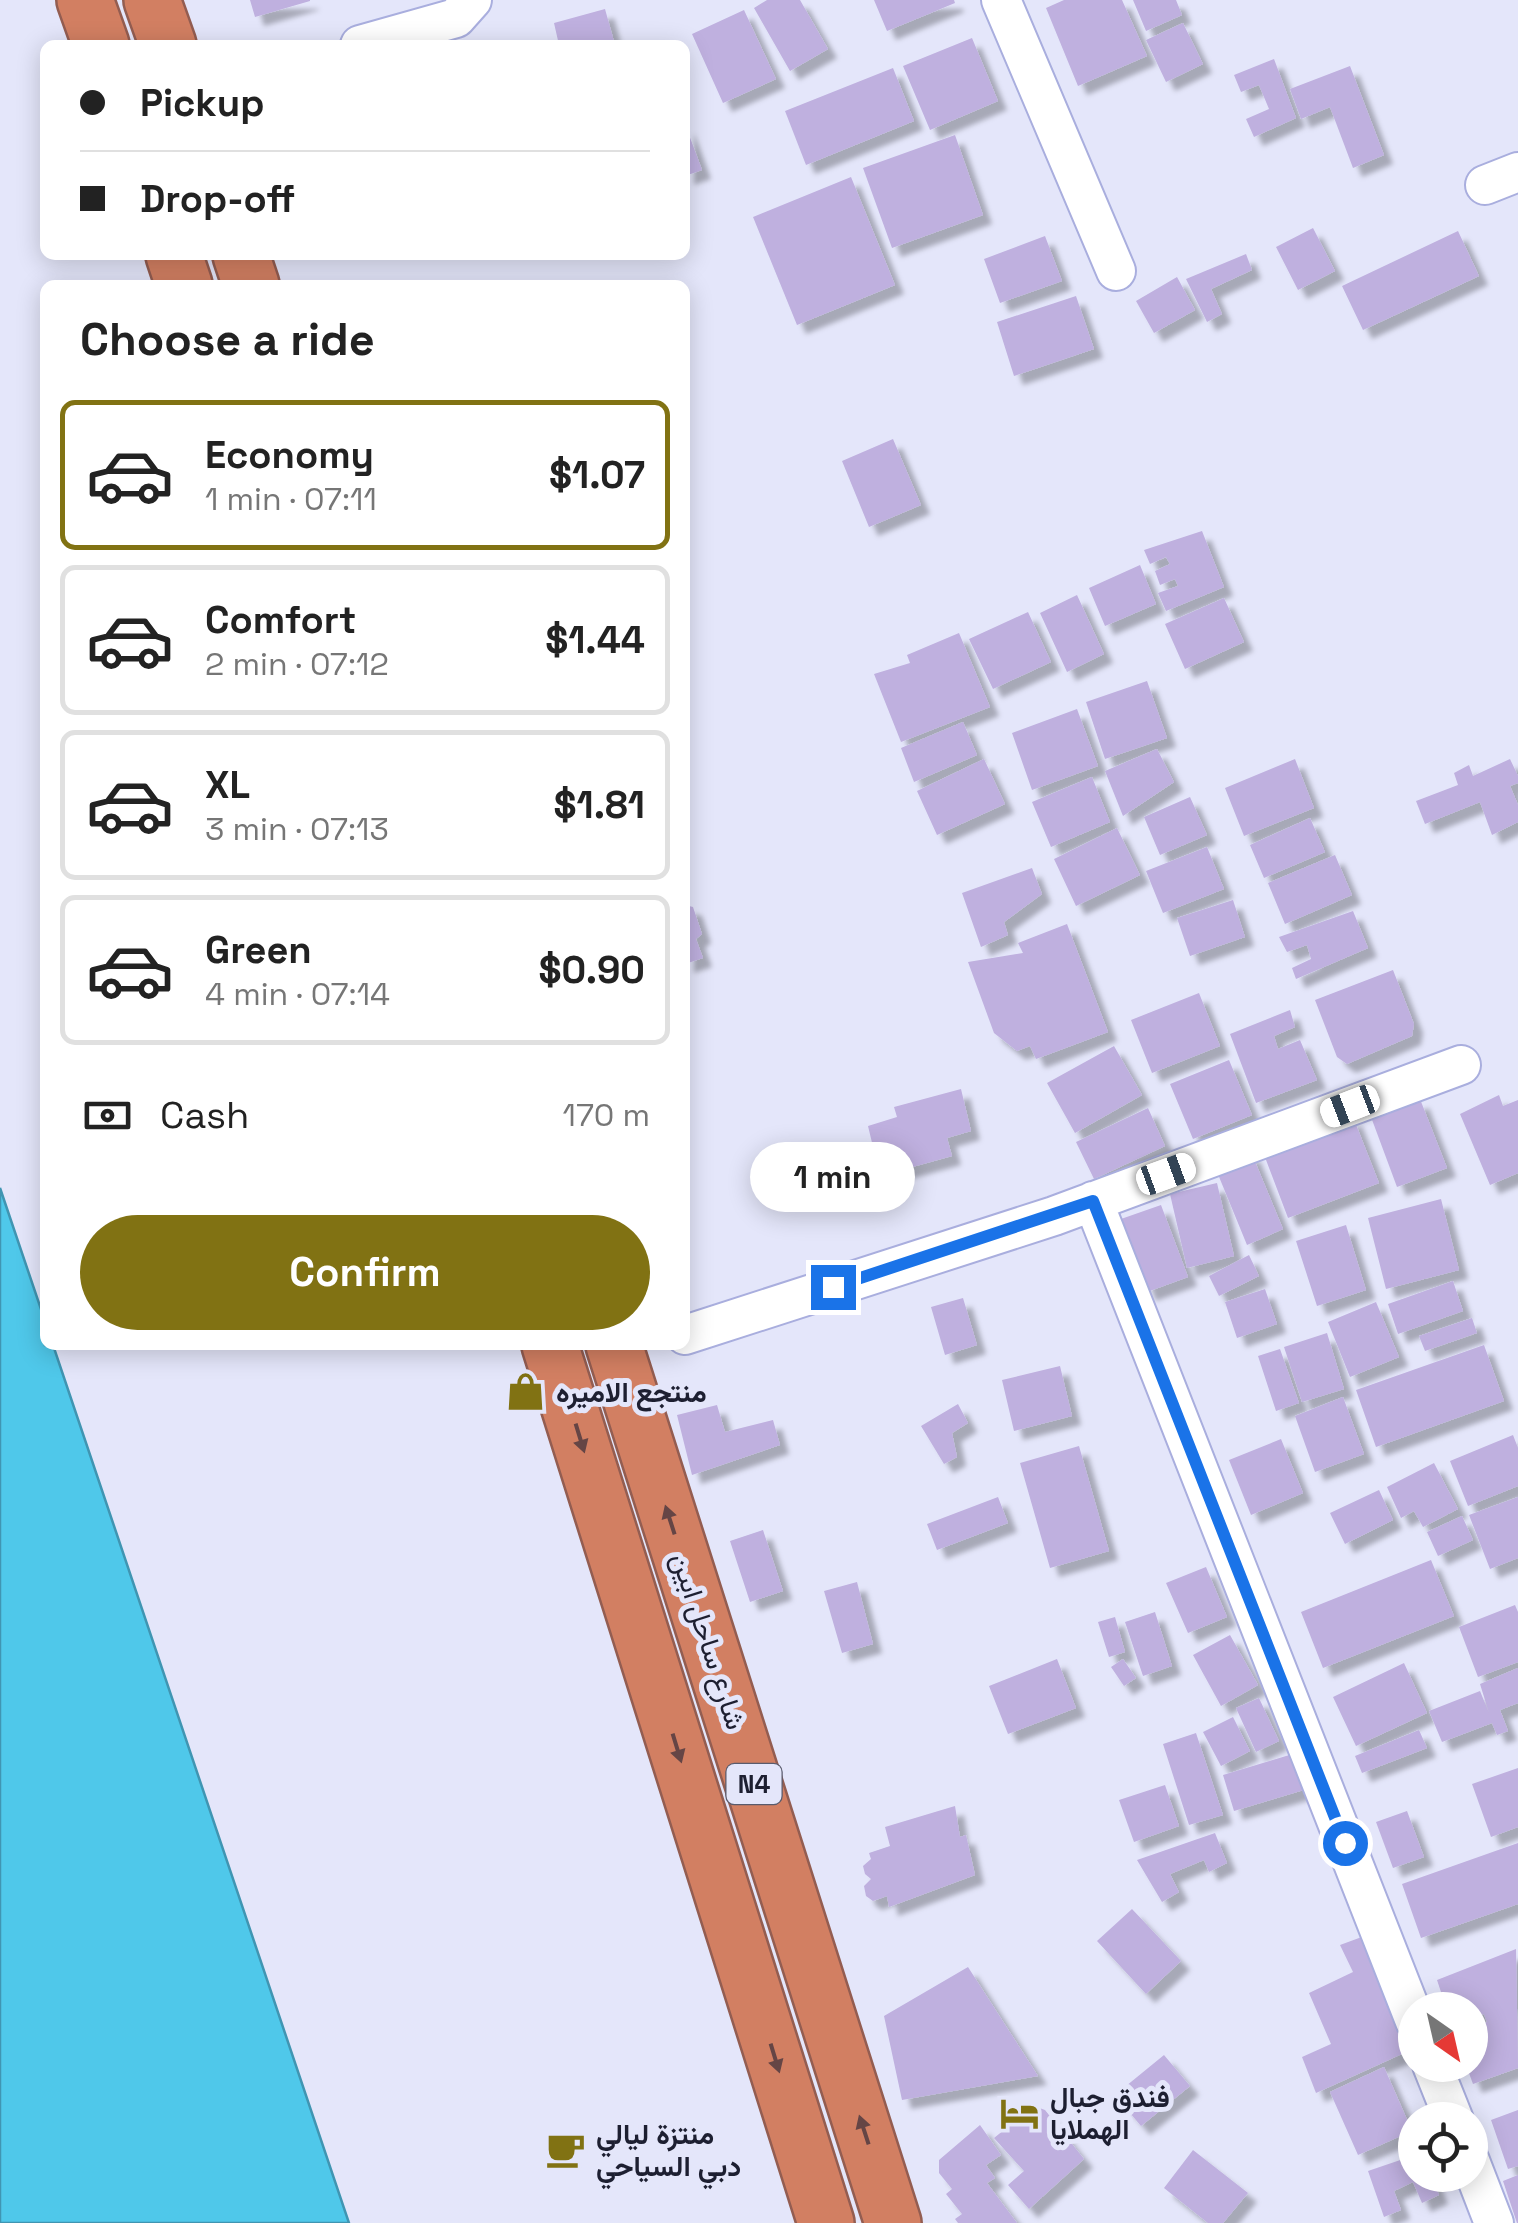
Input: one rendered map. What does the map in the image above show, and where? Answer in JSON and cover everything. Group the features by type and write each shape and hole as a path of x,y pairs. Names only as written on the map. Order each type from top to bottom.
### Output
{"highway":[{"path":"86,0 99,40"},
{"path":"152,0 166,40"},
{"path":"556,1361 622,1350"},
{"name":"شارع ساحل ابين","path":"628,1350 893,2223"},
{"name":"N4","path":"556,1361 826,2223"}],"street":[{"path":"378,40 456,18 472,0"},
{"path":"1009,2 1116,271"},
{"path":"690,1333 1093,1201 1461,1064"},
{"path":"1093,1201 1404,1992"},
{"path":"1482,2192 1494,2223"}],"water":[{"path":"0,1188 40,1306 40,1350 55,1350 349,2223 0,2223"}],"building":[{"path":"250,0 310,0 310,1 255,17"},
{"path":"767,0 800,0 828,49 790,71 754,8"},
{"path":"874,0 954,0 955,3 887,31"},
{"path":"1064,0 1122,0 1147,56 1078,86 1046,8"},
{"path":"1133,0 1176,0 1182,15 1146,31"},
{"path":"605,9 614,40 558,40 554,23"},
{"path":"744,10 776,79 723,103 692,34"},
{"path":"1183,23 1203,64 1166,82 1146,40"},
{"path":"972,38 998,101 930,130 903,66"},
{"path":"1274,59 1296,118 1254,137 1246,119 1269,109 1259,85 1241,92 1234,75"},
{"path":"1350,66 1384,155 1353,168 1330,107 1301,119 1290,89"},
{"path":"893,68 914,121 806,165 785,111"},
{"path":"955,135 983,215 892,248 863,168"},
{"path":"690,138 702,170 690,174"},
{"path":"851,177 895,285 797,325 753,217"},
{"path":"1313,228 1335,271 1298,290 1276,247"},
{"path":"1458,231 1479,276 1363,330 1342,286"},
{"path":"1045,236 1062,281 1000,303 984,259"},
{"path":"1246,254 1252,270 1211,289 1222,314 1207,322 1186,279"},
{"path":"1177,277 1195,310 1154,333 1136,301"},
{"path":"1076,296 1094,349 1014,376 997,322"},
{"path":"893,439 921,505 869,527 842,461"},
{"path":"1202,531 1224,587 1166,611 1158,593 1178,586 1175,579 1160,585 1155,571 1170,564 1166,557 1150,564 1144,550"},
{"path":"1140,565 1156,604 1105,626 1089,588"},
{"path":"1077,595 1104,654 1067,672 1040,613"},
{"path":"1224,598 1244,642 1185,669 1165,624"},
{"path":"1028,612 1051,662 993,689 969,639"},
{"path":"959,633 990,707 901,742 874,674 910,663 907,655"},
{"path":"1147,681 1167,738 1105,759 1086,702"},
{"path":"1077,709 1098,766 1032,790 1012,733"},
{"path":"963,722 977,755 914,782 901,748"},
{"path":"1157,749 1174,782 1123,816 1105,771"},
{"path":"984,759 1005,804 937,835 917,791"},
{"path":"1295,759 1314,808 1244,836 1225,788"},
{"path":"1510,759 1518,776 1518,783 1510,786 1518,805 1518,822 1492,835 1480,802 1425,824 1416,801 1458,785 1454,773 1469,765 1473,776"},
{"path":"1092,777 1110,822 1051,847 1032,802"},
{"path":"1190,797 1207,835 1160,855 1144,817"},
{"path":"1310,818 1325,852 1264,878 1250,845"},
{"path":"1117,828 1140,875 1076,906 1054,859"},
{"path":"1207,847 1224,889 1163,913 1146,871"},
{"path":"1335,855 1352,895 1285,924 1268,883"},
{"path":"1032,868 1042,894 1004,922 1008,935 981,947 962,893"},
{"path":"1233,900 1245,937 1190,956 1177,918"},
{"path":"690,906 702,934 696,939 703,958 690,962"},
{"path":"1353,911 1368,948 1296,979 1292,968 1311,959 1307,945 1287,952 1279,937"},
{"path":"1067,924 1108,1032 1036,1059 1030,1046 1017,1051 994,1033 968,962 1023,953 1018,943"},
{"path":"1393,970 1414,1024 1412,1036 1347,1064 1337,1057 1315,1000"},
{"path":"1199,993 1220,1046 1152,1073 1131,1020"},
{"path":"1290,1010 1295,1027 1274,1036 1278,1049 1300,1040 1317,1080 1256,1103 1230,1034"},
{"path":"1114,1046 1142,1095 1075,1133 1047,1083"},
{"path":"1229,1060 1252,1115 1193,1139 1170,1084"},
{"path":"961,1089 971,1131 947,1138 952,1156 880,1176 868,1126 897,1117 894,1107"},
{"path":"1499,1095 1503,1106 1518,1100 1518,1173 1490,1185 1460,1114"},
{"path":"1420,1099 1447,1168 1397,1187 1371,1117"},
{"path":"1148,1108 1165,1146 1094,1179 1076,1142"},
{"path":"1353,1117 1379,1183 1288,1218 1263,1152"},
{"path":"1251,1152 1283,1229 1247,1245 1215,1167"},
{"path":"1217,1183 1234,1256 1187,1268 1170,1194"},
{"path":"1441,1199 1459,1270 1386,1289 1368,1218"},
{"path":"1161,1205 1188,1277 1147,1292 1121,1219"},
{"path":"1346,1225 1366,1290 1317,1306 1296,1241"},
{"path":"1249,1255 1259,1276 1219,1296 1209,1276"},
{"path":"1453,1281 1463,1311 1398,1334 1388,1304"},
{"path":"1265,1289 1277,1324 1237,1338 1225,1302"},
{"path":"963,1298 977,1345 945,1355 931,1307"},
{"path":"1376,1302 1399,1357 1350,1377 1328,1322"},
{"path":"1472,1318 1477,1333 1425,1351 1419,1336"},
{"path":"1327,1333 1344,1389 1302,1402 1284,1347"},
{"path":"1484,1345 1504,1401 1376,1447 1356,1390"},
{"path":"1280,1349 1299,1403 1276,1411 1258,1356"},
{"path":"1060,1366 1072,1416 1014,1431 1002,1380"},
{"path":"1343,1397 1364,1454 1315,1472 1295,1416"},
{"path":"958,1404 968,1423 952,1433 957,1457 944,1464 921,1426"},
{"path":"717,1405 725,1432 773,1420 780,1445 692,1475 677,1415"},
{"path":"1513,1435 1518,1448 1518,1486 1468,1506 1450,1461"},
{"path":"1281,1439 1303,1493 1251,1515 1229,1460"},
{"path":"1079,1446 1109,1551 1050,1568 1020,1463"},
{"path":"1434,1463 1458,1509 1423,1527 1414,1511 1401,1518 1387,1487"},
{"path":"1379,1490 1393,1520 1345,1544 1330,1513"},
{"path":"998,1497 1008,1523 937,1550 927,1524"},
{"path":"1518,1497 1518,1558 1490,1569 1469,1515"},
{"path":"1462,1516 1473,1540 1438,1556 1427,1532"},
{"path":"763,1530 783,1591 750,1602 730,1541"},
{"path":"1431,1560 1454,1616 1323,1668 1301,1612"},
{"path":"1206,1567 1227,1617 1188,1633 1166,1583"},
{"path":"857,1582 873,1644 842,1653 824,1591"},
{"path":"1515,1605 1518,1662 1478,1677 1459,1627"},
{"path":"1155,1612 1172,1666 1143,1676 1125,1622"},
{"path":"1115,1617 1125,1652 1109,1657 1098,1622"},
{"path":"1230,1635 1258,1685 1221,1706 1193,1655"},
{"path":"1057,1659 1076,1708 1008,1734 989,1686"},
{"path":"1123,1659 1136,1678 1124,1686 1111,1667"},
{"path":"1404,1663 1427,1713 1356,1746 1333,1697"},
{"path":"1518,1668 1518,1703 1500,1710 1508,1731 1497,1735 1492,1723 1442,1742 1429,1711 1480,1691 1489,1713 1480,1684"},
{"path":"1259,1698 1279,1741 1256,1752 1236,1708"},
{"path":"1233,1717 1250,1751 1221,1766 1203,1732"},
{"path":"1419,1730 1427,1748 1362,1773 1355,1756"},
{"path":"1196,1733 1223,1815 1189,1825 1163,1744"},
{"path":"1296,1753 1307,1789 1234,1811 1223,1775"},
{"path":"1518,1768 1518,1827 1491,1837 1472,1784"},
{"path":"1165,1785 1179,1826 1134,1842 1119,1800"},
{"path":"955,1806 960,1837 966,1835 975,1875 889,1907 887,1896 873,1901 866,1896 864,1886 871,1879 863,1866 871,1859 869,1853 890,1846 885,1827"},
{"path":"1407,1811 1424,1857 1393,1868 1376,1822"},
{"path":"1215,1833 1227,1863 1209,1872 1204,1860 1170,1874 1179,1892 1162,1902 1137,1860"},
{"path":"1518,1843 1518,1904 1421,1938 1402,1884"},
{"path":"1132,1909 1181,1961 1146,1994 1097,1941"},
{"path":"1378,1931 1402,1992 1398,1992 1398,2056 1316,2093 1302,2057 1331,2044 1309,1993 1353,1972 1340,1945"},
{"path":"1516,1949 1518,2068 1488,2079 1488,1992 1441,1992 1437,1980"},
{"path":"968,1967 1038,2076 902,2100 884,2016"},
{"path":"1164,2055 1190,2086 1141,2126 1115,2095"},
{"path":"1384,2067 1399,2102 1398,2137 1358,2155 1330,2092"},
{"path":"1034,2106 1045,2110 1084,2159 1029,2209 1008,2185 1024,2171 994,2138"},
{"path":"1518,2110 1518,2166 1508,2169 1491,2120"},
{"path":"980,2125 1001,2155 986,2165 995,2178 987,2183 1017,2223 958,2223 955,2219 962,2214 946,2194 952,2189 939,2173 939,2160"},
{"path":"1193,2150 1248,2193 1223,2223 1208,2223 1164,2188"},
{"path":"1398,2161 1398,2189 1394,2191 1401,2210 1384,2217 1368,2171"},
{"path":"1518,2175 1518,2223 1517,2223 1503,2181"},
{"path":"1417,2192 1438,2192 1439,2195 1422,2203"}],"place":[{"name":"منتجع الاميره","path":"526,1392"},
{"name":"فندق جبال الهملايا","path":"1020,2113"},
{"name":"منتزة ليالي دبي السياحي","path":"566,2150"}],"route":[{"path":"833,1287 1093,1201 1345,1843"}]}
